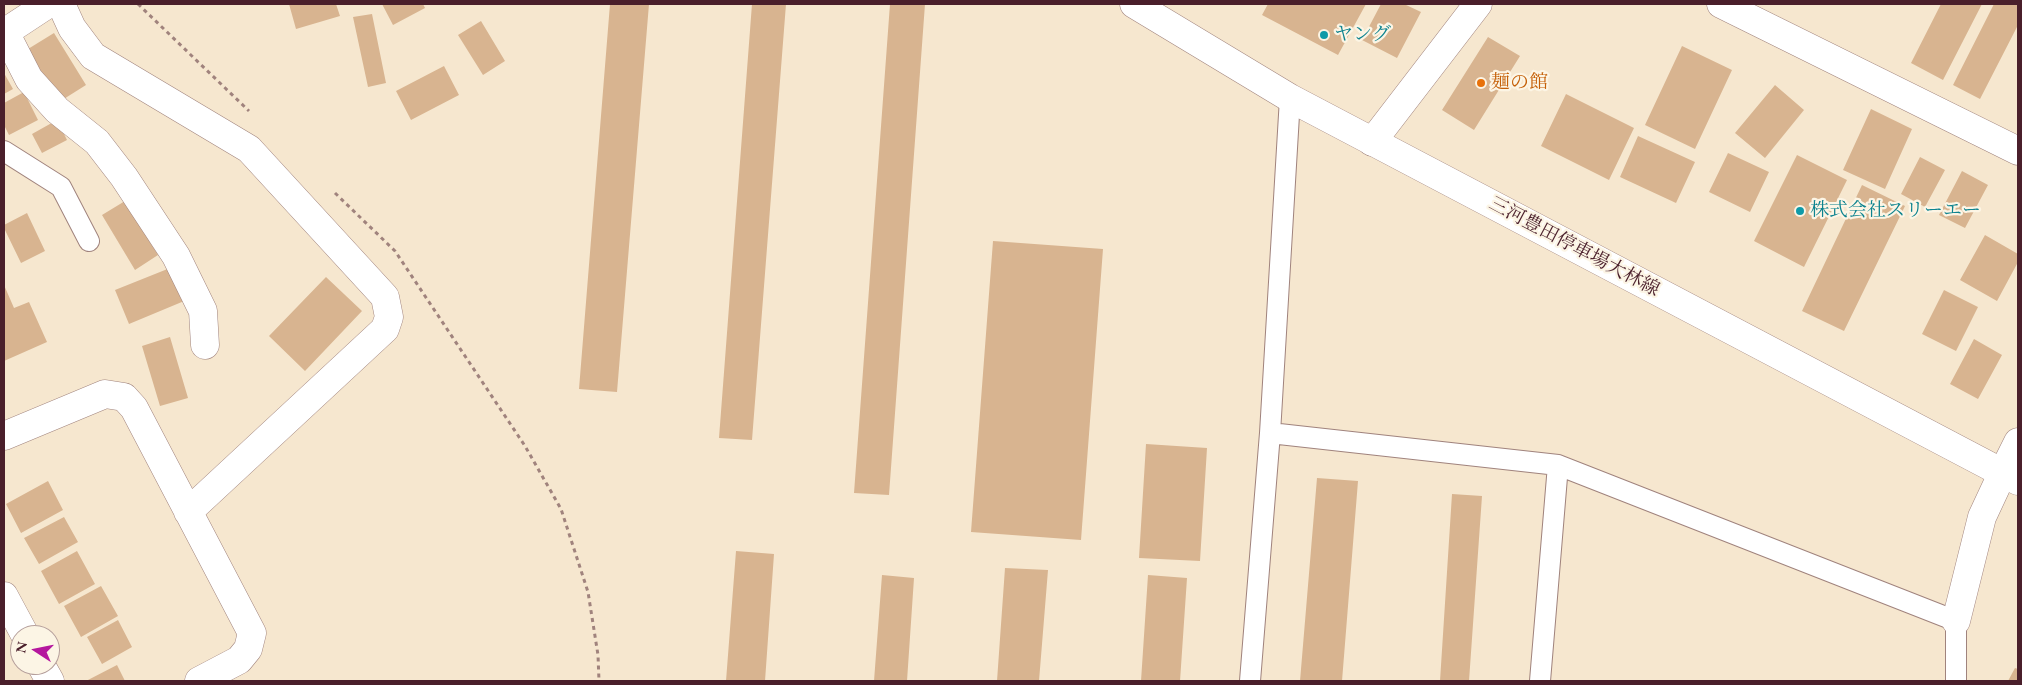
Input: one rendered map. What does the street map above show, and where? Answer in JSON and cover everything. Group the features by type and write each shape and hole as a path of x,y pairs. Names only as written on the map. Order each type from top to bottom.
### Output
{"street":[{"path":"61,4 72,28 93,56 249,149 384,297 389,317 385,329 188,512"},
{"name":"三河豊田停車場大林線","path":"1134,4 1290,98 2010,477"},
{"path":"1372,142 1478,4"},
{"path":"1727,5 2018,151"},
{"path":"38,10 4,33 29,79 57,110 97,142 124,177 176,256 203,311 205,345"},
{"path":"4,436 105,394 124,397 134,408 252,633 248,648 239,660 199,681"},
{"path":"1956,621 1982,517 2010,477 2018,442"},
{"path":"4,596 20,625"}],"lane":[{"path":"1250,681 1270,433 1290,98"},
{"path":"4,151 61,187 89,241"},
{"path":"1270,433 1558,465 1956,621 1956,681"},
{"path":"1540,681 1558,465"}],"path":[{"path":"525,446 562,509 588,592 598,655 599,681"}],"building":[{"path":"289,4 336,4 340,16 296,29"},
{"path":"382,4 423,4 425,8 393,25"},
{"path":"610,4 649,4 617,392 579,389"},
{"path":"752,4 786,4 752,440 719,438"},
{"path":"890,4 925,4 889,495 854,493"},
{"name":"ヤング","path":"1268,4 1366,4 1338,55 1262,15"},
{"path":"1381,4 1404,4 1421,12 1397,58 1362,40"},
{"path":"1941,4 1982,4 1943,80 1911,63"},
{"path":"1994,4 2018,4 2018,25 1980,99 1953,85"},
{"path":"372,14 386,83 368,87 353,17"},
{"path":"481,21 505,61 483,75 458,35"},
{"path":"54,33 86,85 59,102 28,49"},
{"name":"麺の館","path":"1488,37 1520,56 1474,130 1442,110"},
{"path":"1682,46 1732,70 1695,149 1645,125"},
{"path":"444,66 459,95 411,120 396,91"},
{"path":"4,73 13,89 4,94"},
{"path":"1775,85 1804,110 1765,158 1735,133"},
{"path":"24,92 38,120 9,135 4,125 4,103"},
{"path":"1566,94 1634,128 1609,180 1541,146"},
{"path":"1871,109 1912,129 1885,189 1843,170"},
{"path":"57,120 67,140 42,153 32,134"},
{"path":"1638,136 1695,162 1676,203 1620,177"},
{"path":"1728,153 1769,172 1750,212 1709,192"},
{"name":"株式会社スリーエー","path":"1797,155 1847,180 1804,267 1754,241"},
{"path":"1920,157 1945,170 1925,207 1901,194"},
{"path":"1962,171 1988,185 1965,228 1939,215"},
{"path":"1862,185 1905,206 1844,331 1802,311"},
{"path":"125,201 158,255 135,270 102,215"},
{"path":"27,213 45,251 21,263 4,225"},
{"path":"1985,235 2018,254 2018,262 1997,301 1960,280"},
{"path":"993,241 1103,249 1081,540 971,532"},
{"path":"175,266 189,299 129,324 115,290"},
{"path":"326,277 362,311 305,371 269,336"},
{"path":"4,285 14,308 29,302 47,342 4,361"},
{"path":"1944,290 1978,307 1956,351 1922,334"},
{"path":"170,337 188,398 160,406 142,346"},
{"path":"1974,339 2002,355 1978,399 1950,384"},
{"path":"1146,444 1207,448 1200,561 1139,558"},
{"path":"1317,478 1358,481 1342,681 1300,681"},
{"path":"48,481 63,510 21,533 6,504"},
{"path":"1452,494 1482,496 1469,681 1440,681"},
{"path":"64,517 78,542 39,564 24,538"},
{"path":"77,551 95,584 59,604 41,571"},
{"path":"736,551 774,554 765,681 726,681"},
{"path":"1005,568 1048,570 1039,681 997,681"},
{"path":"882,575 914,578 907,681 874,681"},
{"path":"1148,575 1187,578 1180,681 1141,681"},
{"path":"101,586 118,616 81,637 64,606"},
{"path":"118,620 132,647 102,664 87,637"},
{"path":"117,665 125,681 86,681"},
{"path":"2015,668 2018,669 2018,681 2008,681"}],"place":[{"name":"ヤング","path":"1324,35"},
{"name":"麺の館","path":"1481,83"},
{"name":"株式会社スリーエー","path":"1800,211"}]}
